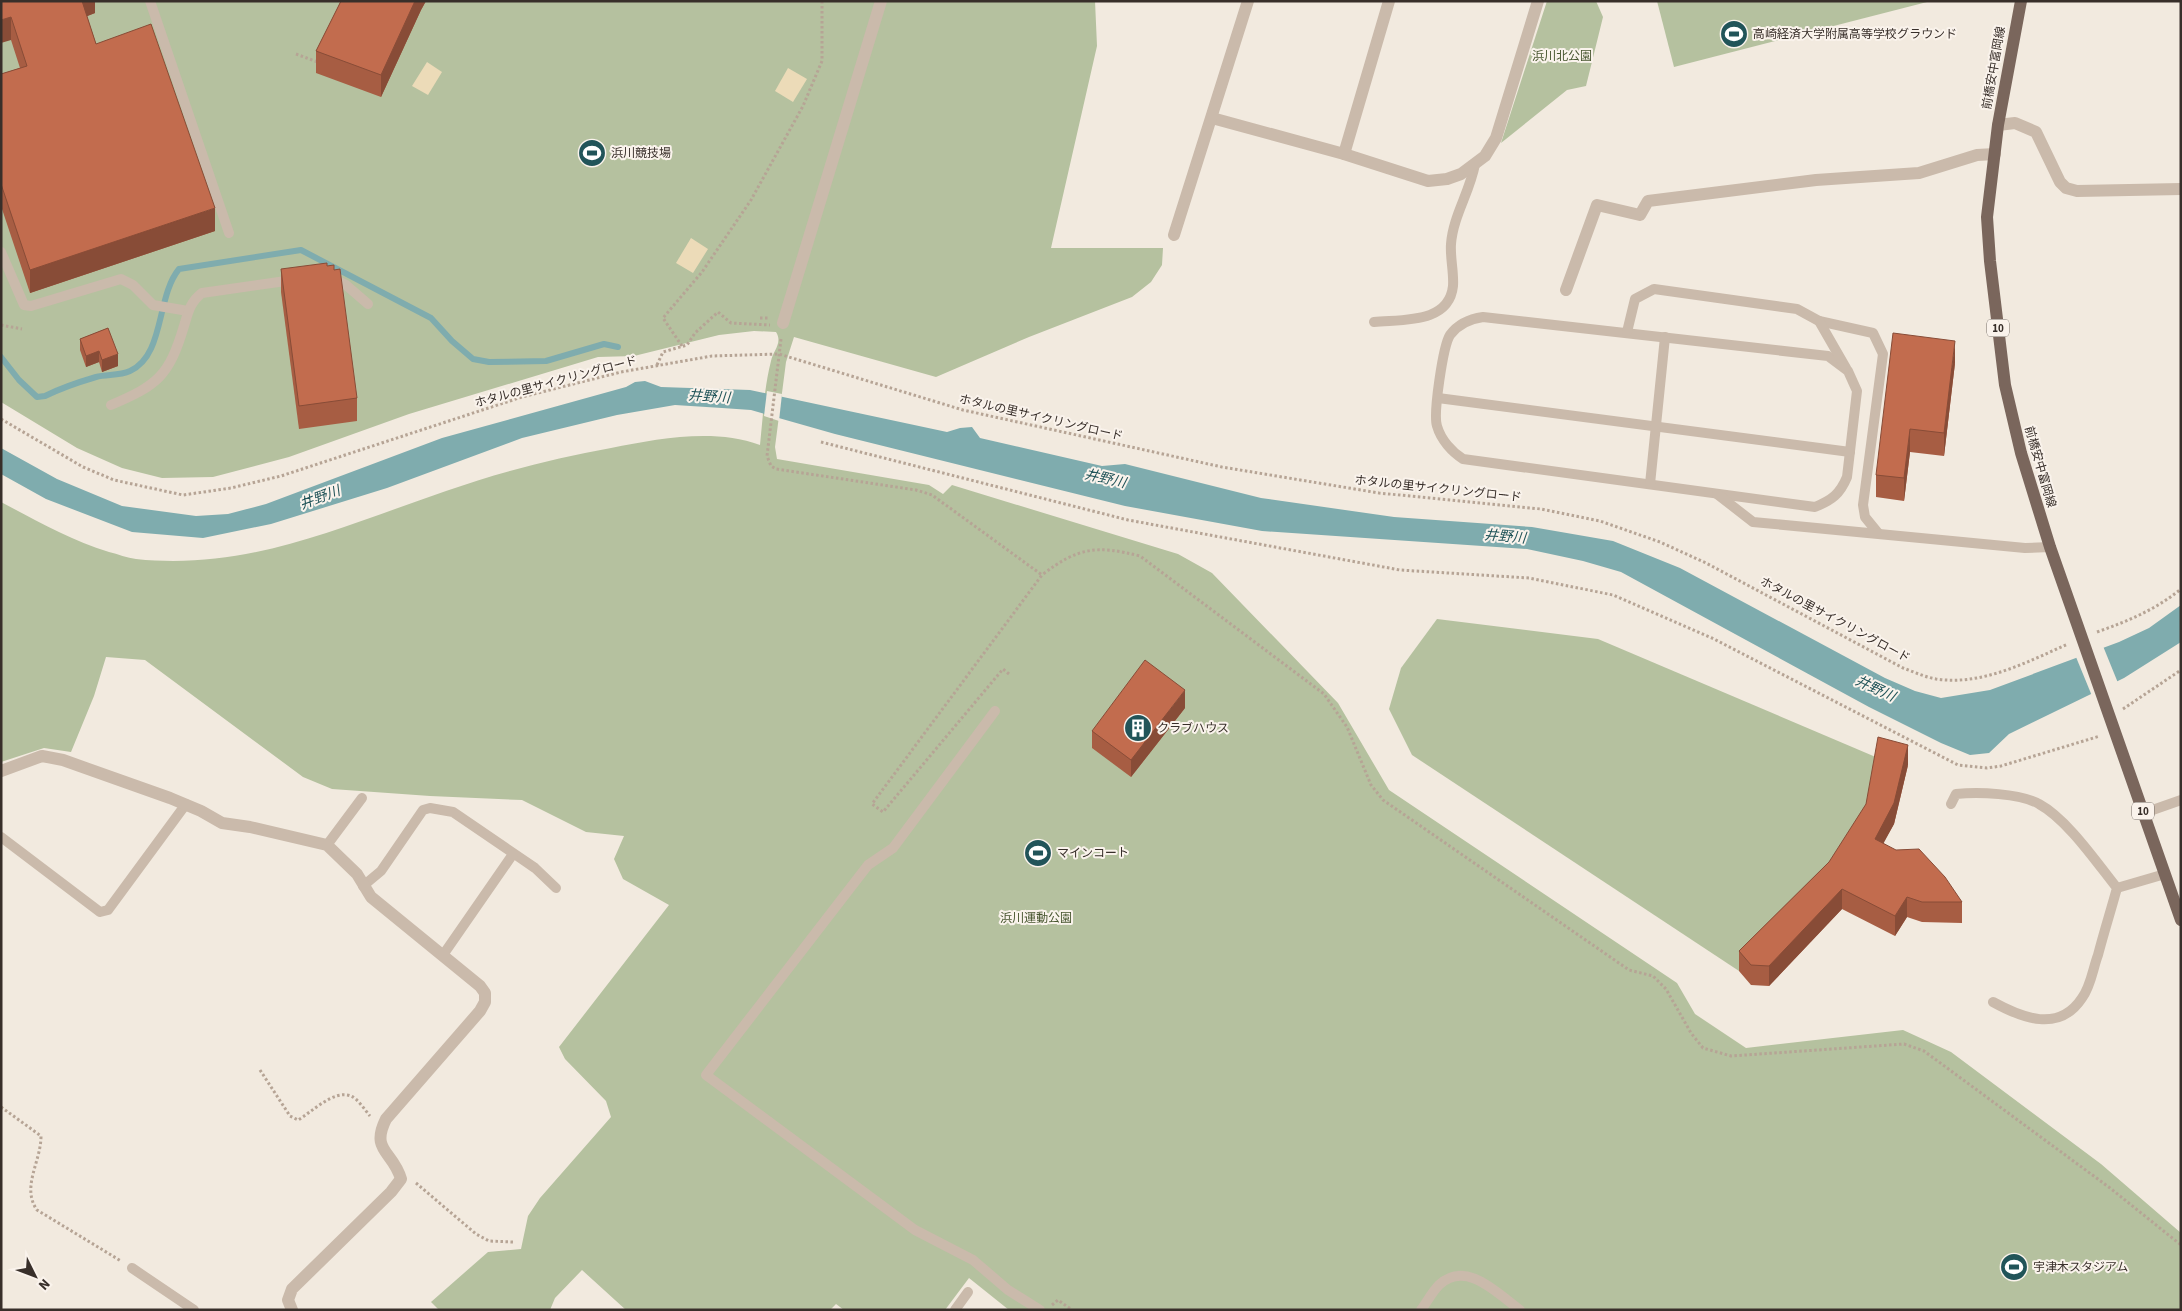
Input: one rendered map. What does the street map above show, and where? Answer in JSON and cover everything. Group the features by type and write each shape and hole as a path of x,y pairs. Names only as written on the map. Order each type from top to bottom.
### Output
{"main road":[{"name":"前橋安中富岡線","path":"2021,1 1998,124 1988,226 1990,261 2005,385 2021,453 2050,547 2181,920"}],"street":[{"path":"783,323 880,1"},
{"path":"1174,235 1248,1"},
{"path":"1344,154 1390,1"},
{"path":"1212,118 1344,154 1428,181 1447,179 1475,164 1485,156 1496,138 1538,1"},
{"path":"1998,124 2016,123 2036,132 2060,182 2066,188 2077,191 2181,189"},
{"path":"1566,290 1597,205 1640,215 1648,200 1816,180 1919,173 1976,155 1995,154"},
{"path":"1,771 42,756 63,760 186,804 222,823 250,827 328,844 357,874 363,886 378,903 480,986 485,993 485,1002 480,1011 386,1119 381,1128 380,1144 399,1171 401,1179 391,1192 292,1289 288,1300 292,1310"}],"lane":[{"path":"150,1 229,233"},
{"path":"1374,322 1424,318 1442,309 1452,289 1451,245 1457,215 1473,175 1475,164"},
{"path":"1,252 4,254 24,305 31,306 121,278 133,285 153,305 188,311"},
{"path":"112,405 147,388 164,374 178,345 188,311 196,298 207,292 325,276 339,281 368,304"},
{"path":"1627,332 1636,299 1654,289 1798,309 1819,321 1873,333 1883,354 1863,505 1866,517 1878,533"},
{"path":"1819,321 1848,371 1857,390 1847,477 1842,489 1832,500 1815,507 1463,459 1443,440 1436,426 1445,344 1459,326 1469,319 1483,317 1828,356 1848,371"},
{"path":"1650,484 1665,337"},
{"path":"1438,398 1850,452"},
{"path":"1716,493 1753,522 2025,548 2050,547"},
{"path":"995,711 893,848 868,865 706,1075 915,1230 972,1260 1008,1290 1040,1310"},
{"path":"1951,804 1956,794 1970,792 2010,796 2038,803 2058,818 2117,888"},
{"path":"328,844 362,798"},
{"path":"2144,813 2181,800"},
{"path":"1,837 100,912 108,910 186,804"},
{"path":"363,886 381,871 423,810 430,808 453,812 535,868 556,888"},
{"path":"443,955 513,854"},
{"path":"2117,888 2165,874"},
{"path":"1993,1002 2016,1015 2033,1020 2050,1019 2074,1007 2086,990 2117,888"},
{"path":"132,1268 194,1310"},
{"path":"1420,1310 1439,1285 1450,1277 1461,1275 1478,1280 1520,1310"},
{"path":"955,1310 968,1292"}],"path":[{"path":"682,346 663,318 702,272 751,200 803,106 822,61 822,1"},
{"path":"296,54 321,63"},
{"path":"656,366 663,352 687,345 695,334 718,312 730,323 760,326 783,323"},
{"path":"760,318 769,318"},
{"path":"1,326 22,329"},
{"path":"779,354 767,456 771,466 776,469 916,490 932,495 1042,575"},
{"name":"ホタルの里サイクリングロード","path":"1,419 83,467 114,480 183,495 231,488 281,476 522,397 621,372 712,356 779,354 963,410 1222,467 1379,493 1540,509 1600,521 1660,542 1698,559 1754,587 1903,668 1936,679 1972,679 2014,668 2071,643"},
{"path":"821,442 1128,520 1400,570 1529,578 1613,595 1712,638 1958,765 1987,768 2001,766 2114,731"},
{"path":"1008,674 1003,669 883,812 872,804 1042,575 1060,561 1082,551 1111,549 1140,556 1324,694 1347,727 1371,785 1383,800 1629,970 1652,976 1666,989 1691,1033 1703,1048 1732,1056 1904,1044 1924,1051 2110,1188 2181,1245"},
{"path":"2096,633 2131,620 2151,610 2181,588"},
{"path":"2109,716 2126,707 2181,670"},
{"path":"260,1070 290,1116 298,1120 332,1097 342,1094 352,1096 381,1128"},
{"path":"1,1107 41,1136 41,1146 30,1186 31,1202 37,1210 132,1268"},
{"path":"401,1179 416,1182 476,1234 489,1241 513,1242"},
{"path":"1046,1310 1058,1300 1072,1310"}],"green space":[{"name":"浜川運動公園","path":"1,1 1095,1 1097,46 1051,248 1163,248 1162,265 1151,282 1132,297 1029,337 936,377 794,337 786,362 775,447 777,459 929,485 943,494 952,485 1178,554 1212,573 1338,703 1389,790 1677,983 1695,1014 1746,1048 1903,1030 1951,1052 2101,1164 2181,1233 2181,1310 1009,1310 969,1278 945,1310 844,1310 836,1304 830,1310 626,1310 582,1270 555,1298 550,1310 439,1310 431,1302 488,1252 521,1249 528,1216 540,1198 611,1117 606,1101 565,1059 559,1047 669,905 623,879 614,859 624,836 586,832 522,800 332,789 303,777 145,660 106,657 94,696 71,752 44,748 1,762 1,502 67,536 129,558 177,561 217,558 256,552 294,543 487,478 569,456 648,441 686,437 724,437 760,445 767,382 772,357 778,343 778,336 776,332 754,331 719,335 634,356 598,357 409,414 289,457 213,477 162,478 122,468 77,448 1,402"},
{"name":"浜川北公園","path":"1547,1 1596,1 1603,17 1586,86 1567,90 1501,143"},
{"name":"高崎経済大学附属高等学校グラウンド","path":"1657,1 1931,1 1674,67"},
{"path":"1437,619 1598,639 1878,758 1866,825 1739,971 1412,755 1389,709 1401,668"}],"sand":[{"path":"427,62 442,72 428,95 412,86"},
{"path":"788,68 807,79 793,102 775,91"},
{"path":"691,238 708,249 693,273 676,263"}],"water":[{"name":"井野川","path":"645,381 661,387 750,390 947,432 972,427 980,438 1102,466 1125,464 1261,498 1394,517 1532,527 1613,541 1680,568 1885,678 1915,691 1941,698 1990,690 2119,642 2149,628 2181,605 2181,642 2124,678 2009,734 1989,753 1970,755 1941,743 1869,707 1621,572 1583,561 1527,549 1262,531 1125,506 835,434 751,410 675,405 617,415 522,438 387,488 271,524 203,538 132,532 46,499 1,474 1,448 57,479 122,506 196,516 228,514 266,504 442,438 626,387 635,382"}],"pier":[{"path":"767,391 782,394 779,421 764,416"},
{"path":"2103,646 2118,683 2092,696 2076,657"}],"building":[{"path":"1,1 82,1 96,44 151,24 215,208 30,270 1,184 1,74 27,66 11,17 1,20"},
{"path":"341,1 415,1 381,75 316,51"},
{"path":"327,263 327,266 334,265 334,270 340,269 357,398 299,406 281,269"},
{"path":"108,328 118,354 102,360 99,351 86,356 80,339"},
{"path":"1893,333 1955,341 1944,433 1910,429 1904,478 1876,475"},
{"name":"クラブハウス","path":"1145,660 1185,690 1131,760 1092,731"},
{"path":"1878,737 1908,745 1894,803 1875,839 1896,850 1919,849 1945,877 1962,902 1922,902 1907,897 1895,916 1842,889 1769,966 1751,965 1739,951 1829,862 1866,804"}],"waterway":[{"path":"1,357 19,380 37,397 45,396 70,385 96,377 126,373 141,363 149,352 155,339 167,294 179,269 301,250 431,318 452,341 473,359 489,362 546,361 604,344 618,347"}],"place":[{"name":"高崎経済大学附属高等学校グラウンド","path":"1734,34"},
{"name":"浜川競技場","path":"592,153"},
{"name":"クラブハウス","path":"1138,728"},
{"name":"マインコート","path":"1038,853"},
{"name":"宇津木スタジアム","path":"2014,1267"}]}
